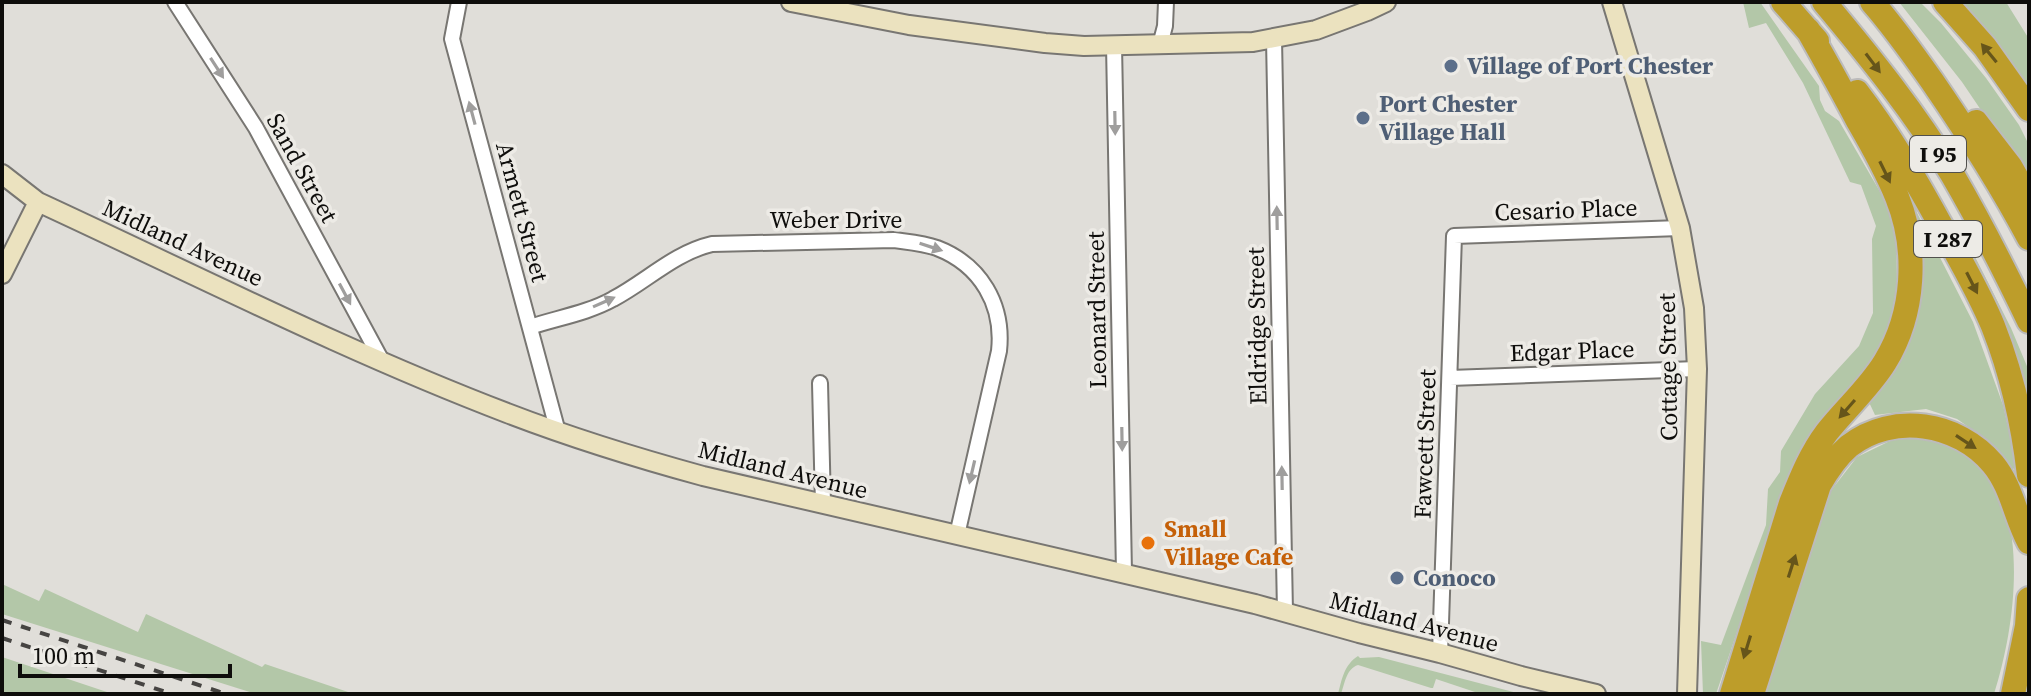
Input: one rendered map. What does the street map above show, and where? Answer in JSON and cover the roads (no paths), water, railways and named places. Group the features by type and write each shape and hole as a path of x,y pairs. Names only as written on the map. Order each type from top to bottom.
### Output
{"highway":[{"name":"I 287","path":"1783,2 1893,142 1982,302 2013,385 2029,475"},
{"name":"I 95","path":"1824,2 1901,100 1951,173 1995,250 2029,321"},
{"name":"I 95","path":"1872,2 1915,58 2006,193 2029,238"},
{"path":"1945,2 1992,56 2029,109"},
{"path":"1732,694 1800,481 1826,433 1884,364 1899,334 1908,295 1908,237 1898,198 1808,30"},
{"path":"1915,58 1988,136 2029,199"},
{"path":"1752,694 1819,485 1849,446 1888,428 1905,425 1955,434 1982,453 2001,476 2029,542"},
{"path":"2013,694 2027,626 2029,599"}],"street":[{"name":"Sand Street","path":"175,2 256,128 382,361"},
{"name":"Armett Street","path":"459,2 452,39 558,432"},
{"path":"791,2 888,22 1084,46 1274,39 1316,30 1386,2"},
{"path":"1160,45 1166,2"},
{"name":"Cottage Street","path":"1612,2 1680,228 1694,308 1697,369 1687,694"},
{"name":"Eldridge Street","path":"1274,39 1285,612"},
{"name":"Leonard Street","path":"1114,45 1124,573"},
{"name":"Midland Avenue","path":"2,174 38,202 382,361 558,432 652,462 823,505 1285,612 1596,694"},
{"path":"2,274 38,202"},
{"name":"Cesario Place","path":"1454,236 1680,228"},
{"name":"Fawcett Street","path":"1440,653 1454,236"},
{"name":"Weber Drive","path":"530,327 613,299 681,255 712,244 894,240 915,242 951,255 986,287 995,303 1001,335 957,535"},
{"name":"Edgar Place","path":"1450,378 1697,369"},
{"path":"820,383 823,505"}],"railway":[{"path":"2,620 226,694"},
{"path":"2,638 172,694"}],"place":[{"name":"Village of Port Chester","path":"1451,66"},
{"name":"Port Chester Village Hall","path":"1363,118"},
{"name":"Small Village Cafe","path":"1148,543"},
{"name":"Conoco","path":"1397,578"}]}
